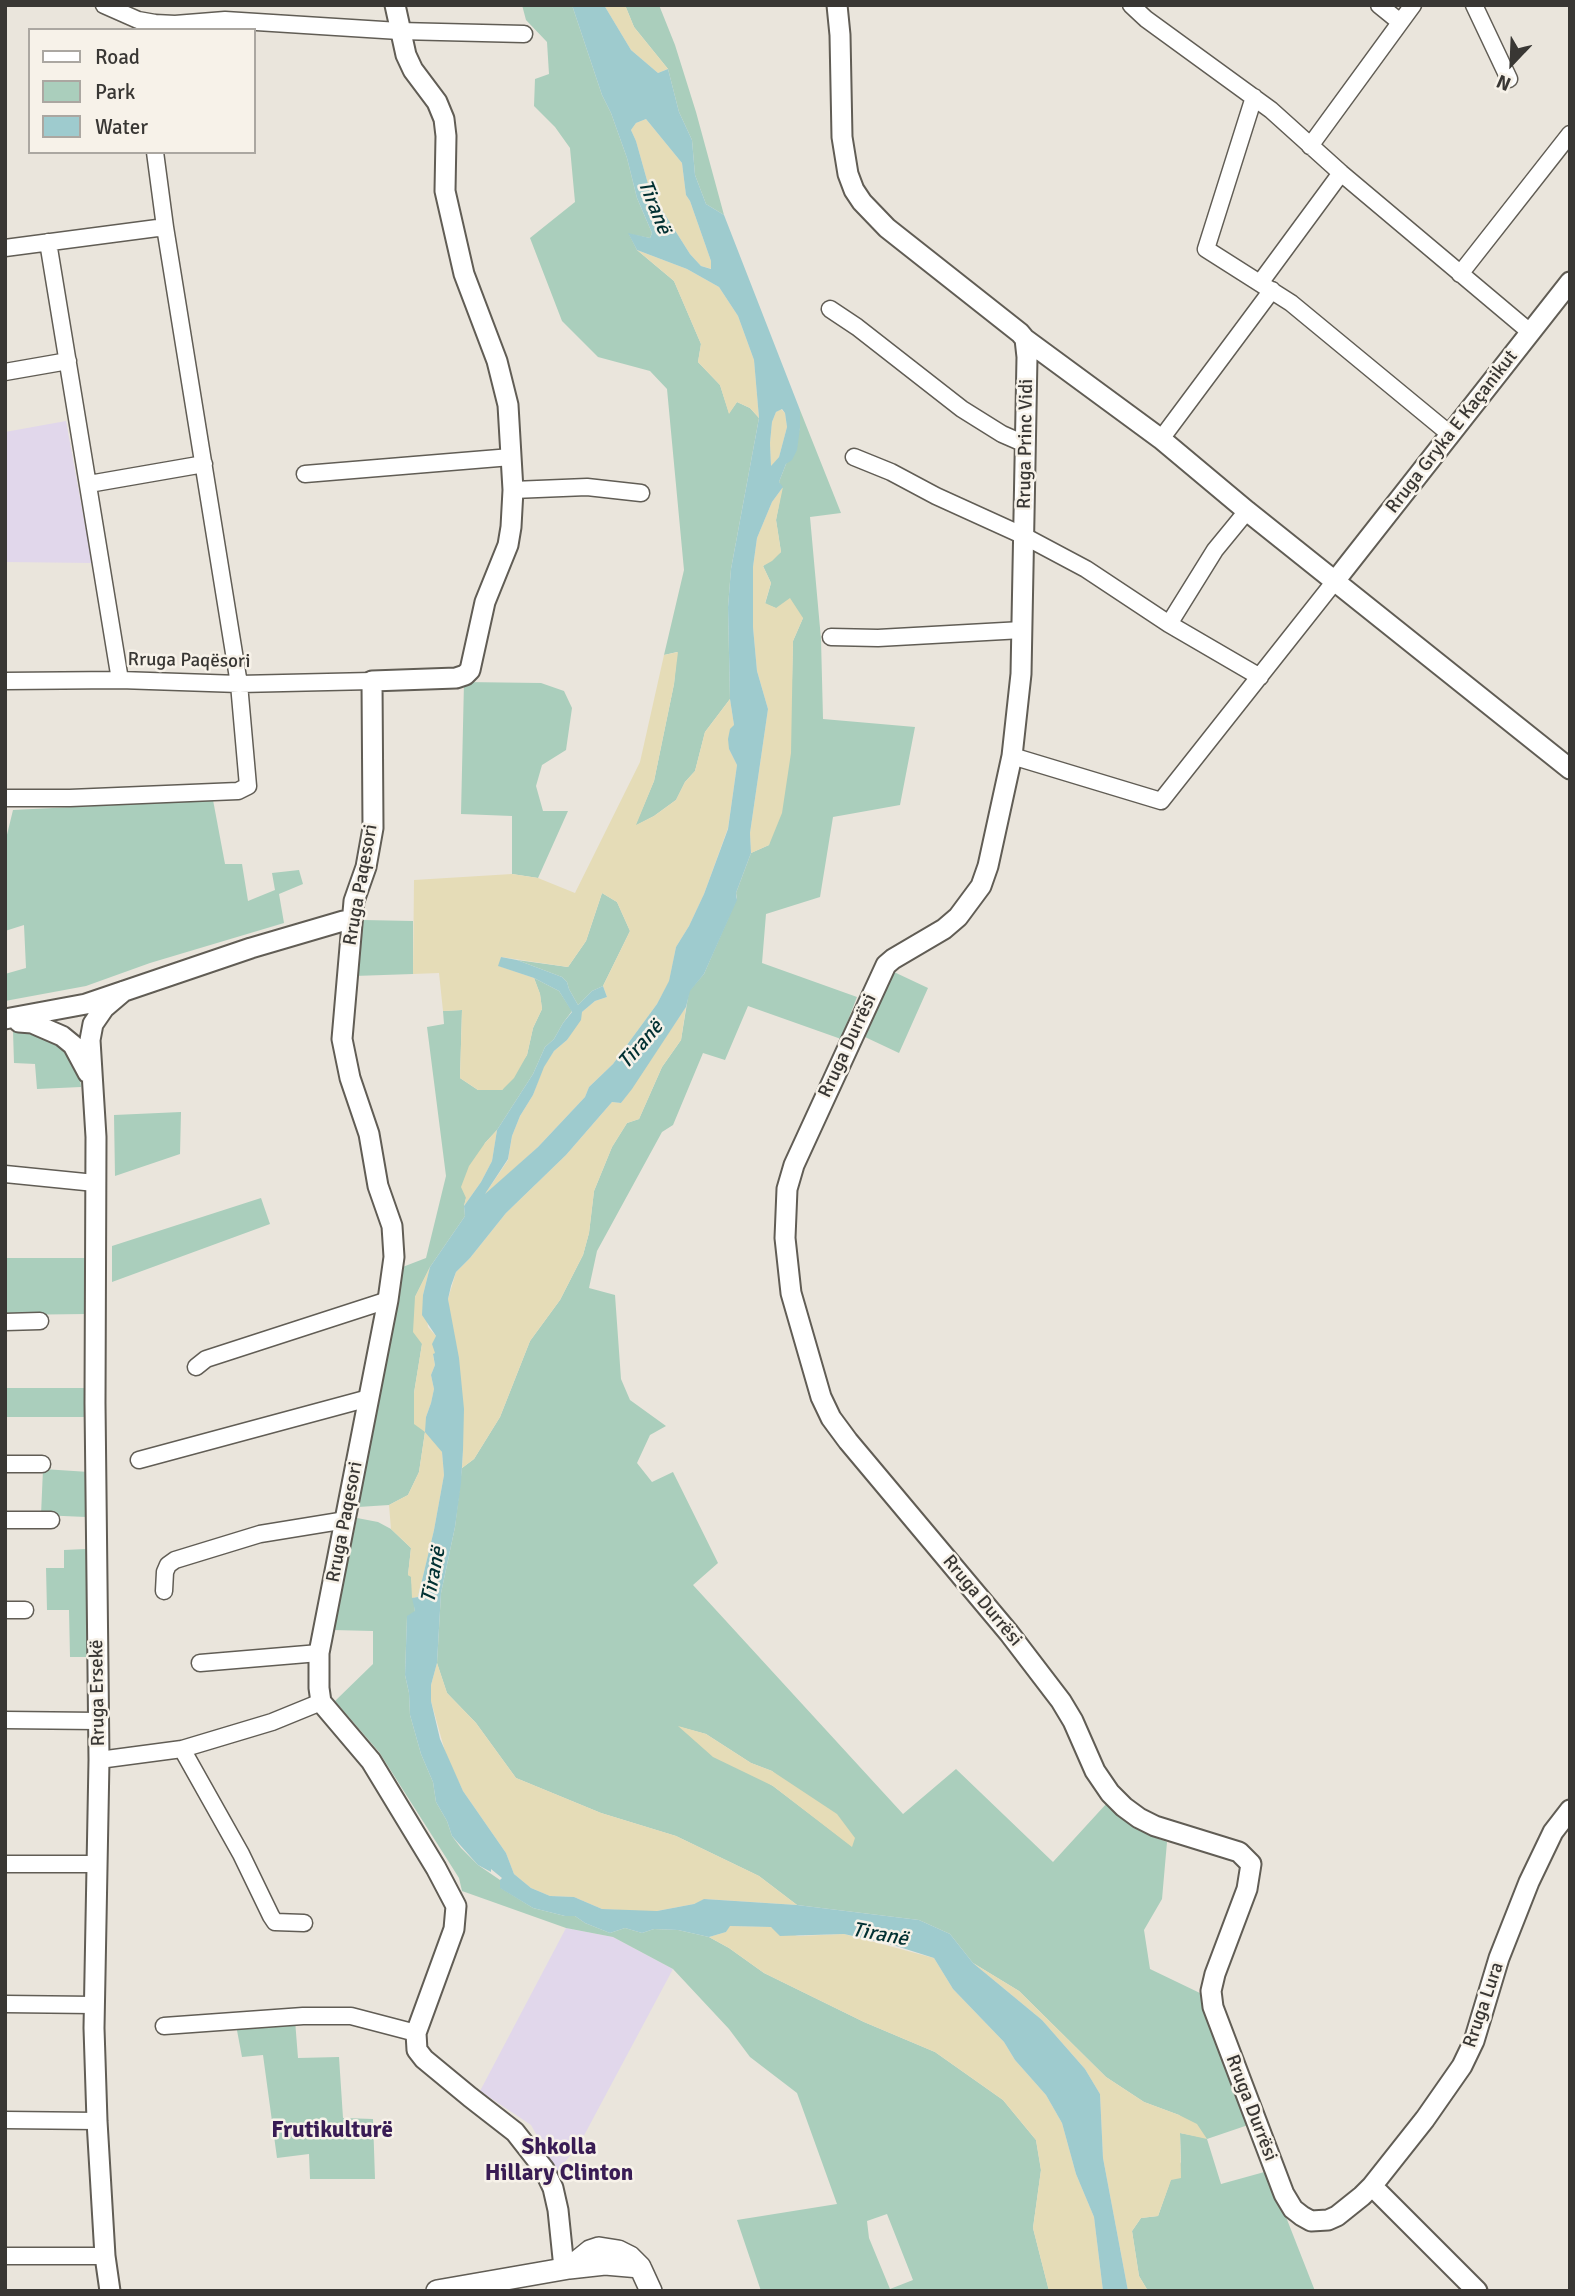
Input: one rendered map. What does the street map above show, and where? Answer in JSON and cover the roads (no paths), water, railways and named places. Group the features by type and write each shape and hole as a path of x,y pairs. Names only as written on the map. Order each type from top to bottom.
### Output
{"main road":[{"path":"437,2291 567,2268 585,2253 599,2248 625,2254 640,2267 651,2291"}],"street":[{"path":"104,5 138,25 225,20 399,31 524,34"},
{"path":"372,681 456,678 470,670 487,594 508,545 513,490 511,428 506,395 497,361 464,275 445,191 444,119 437,103 413,70 406,55 395,5"},
{"path":"837,5 842,137 848,174 862,202 887,228 994,311 1025,340 1161,439 1570,769"},
{"path":"1132,5 1146,19 1254,97 1530,332"},
{"path":"1379,5 1401,22"},
{"path":"1310,146 1413,5"},
{"path":"1474,5 1509,79"},
{"path":"1254,97 1206,249 1292,303 1451,435"},
{"path":"1460,274 1570,134"},
{"path":"5,798 70,798 244,790 248,786 239,684 155,154"},
{"path":"1161,439 1341,173"},
{"path":"5,247 165,227"},
{"path":"48,242 120,680"},
{"name":"Rruga Gryka E Kaçanikut","path":"1335,581 1570,282"},
{"path":"830,309 962,409 1002,434 1026,444"},
{"name":"Rruga Princ Vidi","path":"931,938 958,917 981,886 988,866 1012,756 1021,674 1026,444 1025,340"},
{"path":"5,372 68,361"},
{"path":"305,474 512,457"},
{"path":"855,457 1024,536 1086,569 1169,624 1260,677"},
{"path":"89,484 204,464"},
{"path":"513,490 587,487 641,493"},
{"path":"1169,624 1215,550 1247,511"},
{"path":"1012,756 1161,801 1335,581"},
{"path":"831,637 878,638 1022,630"},
{"name":"Rruga Paqësori","path":"5,681 120,680 239,684 372,681"},
{"name":"Rruga Paqesori","path":"321,1702 319,1653 388,1300 394,1257 392,1226 377,1186 369,1134 350,1078 342,1040 356,890 366,867 373,828 372,681"},
{"path":"5,1020 69,1008 251,948 343,921 352,922"},
{"name":"Rruga Durrësi","path":"931,938 886,965 794,1165 787,1189 785,1225 791,1293 813,1377 831,1418 848,1441 1009,1633 1061,1701 1073,1721 1095,1772 1110,1793 1139,1818 1155,1826 1239,1852 1251,1864 1247,1889 1238,1916 1214,1974 1211,1991 1213,2007 1284,2194 1293,2209 1302,2216"},
{"path":"81,1043 104,1008 124,991"},
{"path":"69,1008 79,1014 81,1043"},
{"path":"5,1020 32,1023 81,1043"},
{"name":"Rruga Ersekë","path":"81,1043 93,1095 99,1760 94,2005 97,2121 105,2256 110,2291"},
{"path":"5,1174 95,1183"},
{"path":"196,1367 206,1359 388,1300"},
{"path":"5,1322 40,1321"},
{"path":"139,1460 369,1398"},
{"path":"5,1464 42,1464"},
{"path":"5,1520 51,1520"},
{"path":"164,1591 165,1572 168,1565 175,1560 260,1534 346,1520"},
{"path":"5,1610 26,1610"},
{"path":"200,1663 319,1653"},
{"path":"99,1760 182,1749 272,1721 321,1702 371,1761 456,1906 454,1929 416,2033 417,2050 424,2059 515,2132 544,2169 553,2188 567,2268"},
{"path":"5,1720 98,1721"},
{"path":"182,1749 241,1854 275,1922 304,1923"},
{"name":"Rruga Lura","path":"1302,2216 1311,2221 1328,2220 1337,2216 1372,2186 1425,2119 1462,2066 1474,2041 1499,1958 1529,1882 1553,1832 1570,1810"},
{"path":"5,1864 96,1864"},
{"path":"5,2004 94,2005"},
{"path":"164,2026 303,2016 351,2016 416,2033"},
{"path":"5,2120 97,2121"},
{"path":"1372,2186 1476,2291"},
{"path":"5,2256 105,2256"}],"water":[{"name":"Tiranë","path":"572,5 604,5 631,50 658,73 668,69 679,112 692,140 695,175 706,204 724,215 800,410 800,428 797,450 792,460 786,464 779,482 783,487 772,502 757,538 753,567 753,627 757,671 768,709 750,833 751,853 736,893 737,900 704,974 690,991 686,1007 632,1089 621,1103 612,1102 566,1155 506,1213 456,1272 451,1286 448,1299 459,1358 464,1409 461,1483 441,1593 437,1663 431,1685 431,1701 440,1739 463,1791 506,1853 514,1874 531,1888 550,1896 574,1897 602,1909 657,1911 694,1904 704,1899 797,1905 919,1920 950,1934 973,1963 1042,2020 1085,2069 1100,2094 1103,2158 1128,2291 1103,2291 1094,2217 1076,2174 1062,2123 1046,2095 1015,2060 1004,2042 953,1989 934,1958 844,1934 780,1936 771,1927 730,1926 726,1932 709,1937 678,1930 654,1929 642,1933 625,1928 610,1933 575,1916 533,1908 500,1888 502,1878 491,1869 491,1872 478,1865 452,1836 436,1802 433,1782 421,1754 410,1715 405,1675 407,1616 415,1611 412,1598 418,1597 444,1475 442,1452 425,1432 434,1389 431,1375 435,1365 435,1353 432,1344 436,1336 422,1315 423,1295 430,1267 465,1216 464,1206 492,1161 497,1130 533,1074 545,1047 554,1039 572,1012 559,991 534,978 498,966 501,957 517,960 562,977 578,1005 592,991 603,986 607,997 595,1001 582,1012 581,1020 544,1067 512,1136 508,1159 485,1194 538,1147 585,1097 589,1087 613,1064 657,1004 669,981 676,947 704,894 728,829 737,765 729,749 728,739 730,729 734,725 730,699 728,607 731,569 759,418 754,360 738,316 719,287 687,269 637,250 628,233 650,238 652,233 637,198 627,158 611,113 602,95","holes":["646,119 682,163 686,195 711,261 711,269 701,266 690,254 650,191 631,130 636,123","782,409 787,427 779,457 771,466 772,422 776,412"]}],"district":[{"name":"Frutikulturë","path":"332,2131"},
{"name":"Shkolla Hillary Clinton","path":"559,2161"}]}
